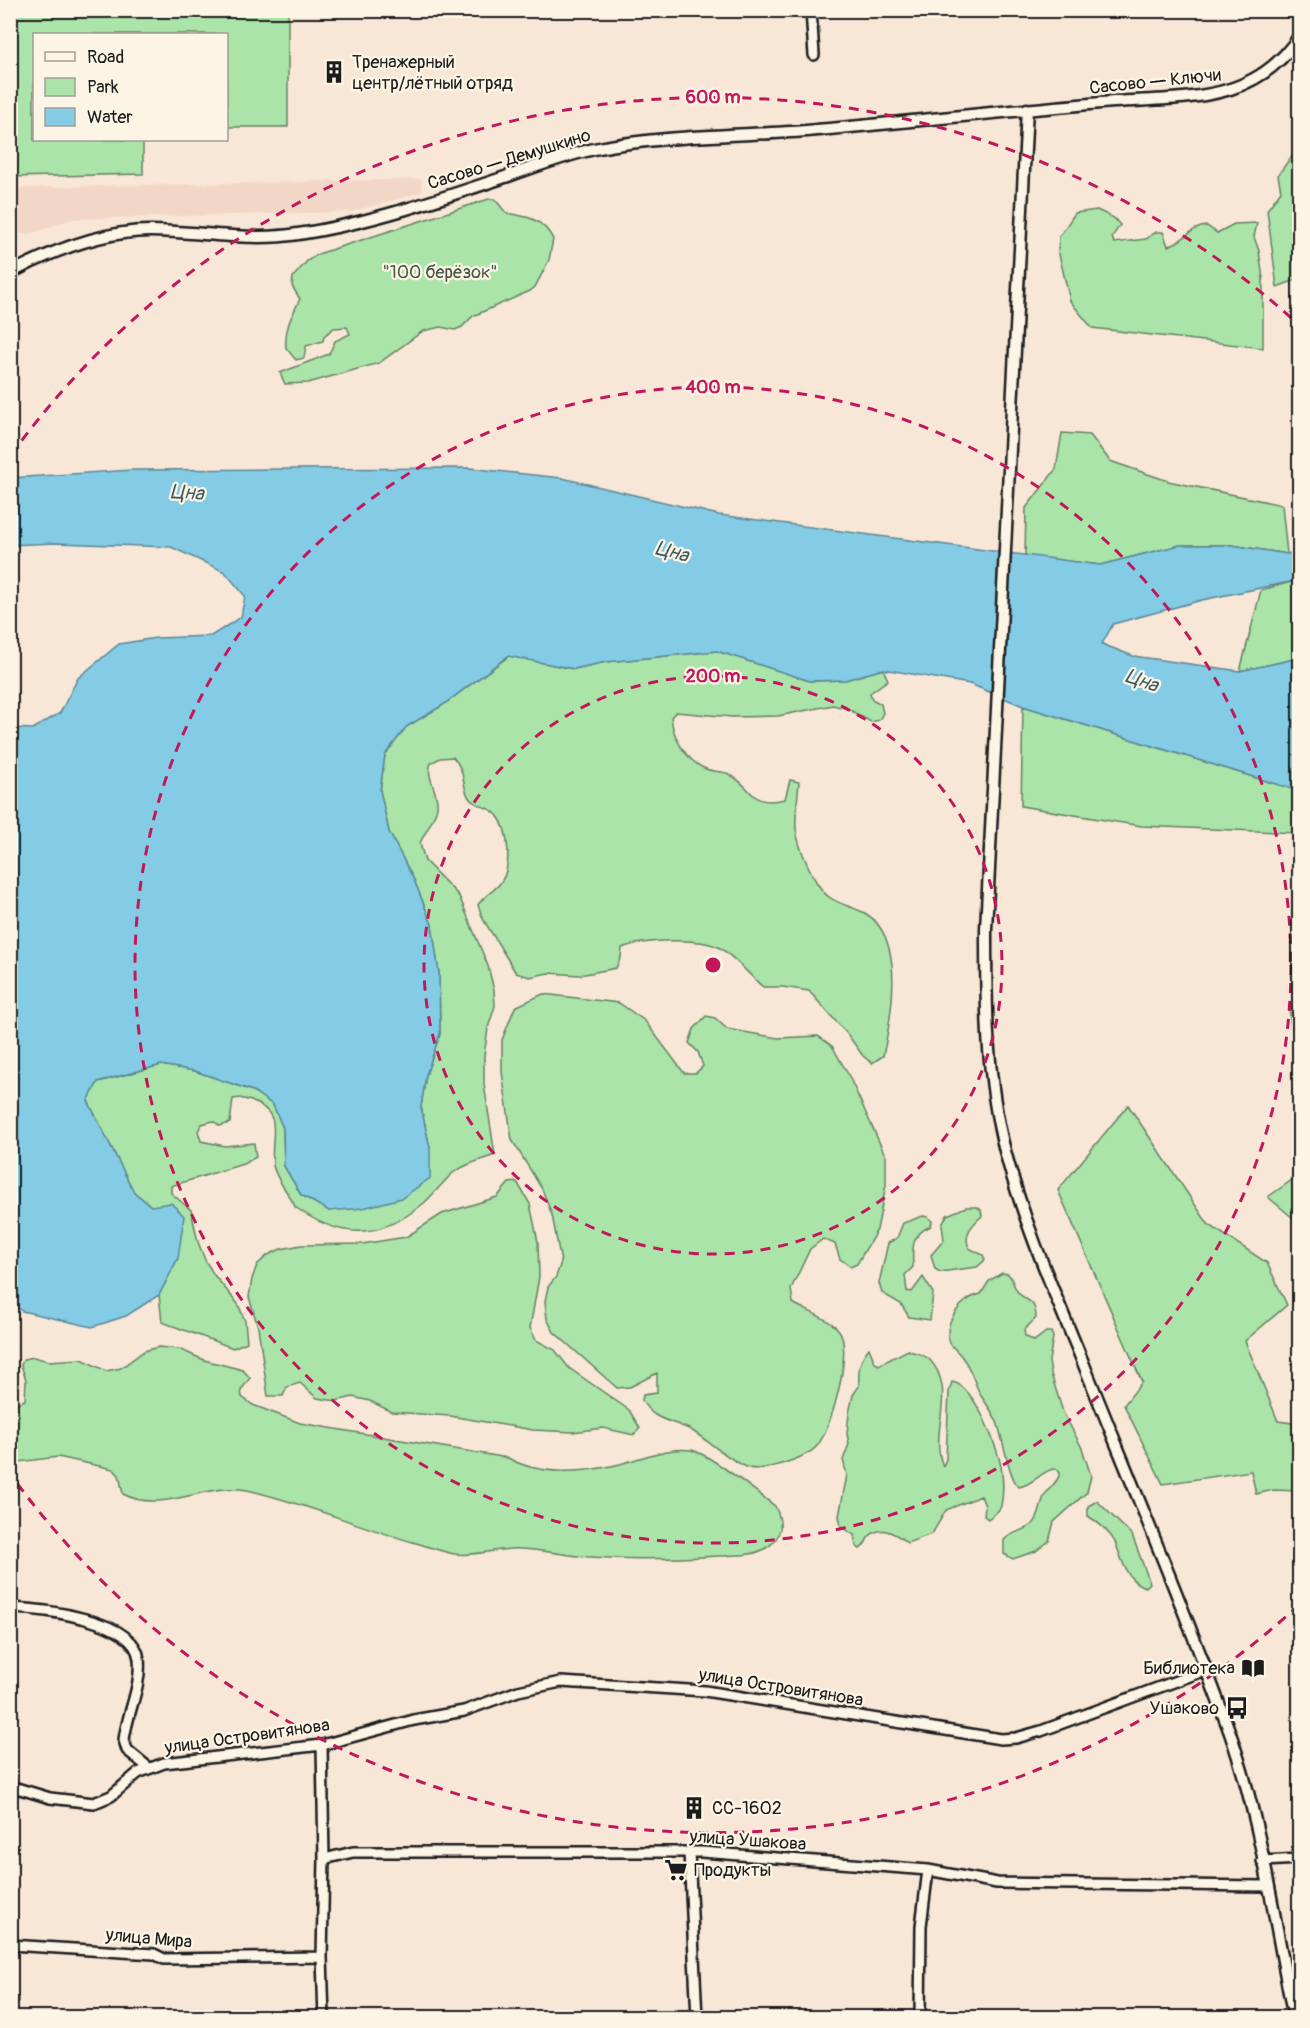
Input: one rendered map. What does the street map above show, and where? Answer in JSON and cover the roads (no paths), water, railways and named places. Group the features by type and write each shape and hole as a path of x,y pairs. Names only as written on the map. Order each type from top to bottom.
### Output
{"street":[{"path":"811,10 814,55"},
{"name":"Сасово — Ключи","path":"1028,109 1227,92 1265,74 1284,56 1299,35"},
{"path":"1028,109 1007,475 986,929 987,1032 991,1074 1005,1150 1047,1273 1206,1670 1237,1756 1262,1861 1294,2018"},
{"name":"Сасово — Демушкино","path":"10,273 57,251 118,234 146,231 268,237 330,228 593,149 631,143 817,130 1028,109"},
{"name":"улица Островитянова","path":"10,1608 37,1609 99,1623 129,1638 138,1652 140,1669 124,1740 128,1750 149,1768"},
{"name":"улица Островитянова","path":"10,1786 50,1798 94,1803 111,1796 129,1780 149,1768 179,1760 322,1745 398,1724 464,1711 518,1691 561,1682 705,1691 986,1737 1016,1738 1206,1670"},
{"path":"322,1745 324,2018"},
{"name":"улица Ушакова","path":"324,1859 353,1852 689,1852 928,1870 997,1883 1267,1886"},
{"path":"689,1852 697,2018"},
{"path":"1262,1861 1299,1859"},
{"path":"920,2018 921,1926 928,1870"},
{"name":"улица Мира","path":"10,1945 144,1953 164,1959 322,1957"}],"water":[{"name":"Цна","path":"469,468 562,478 719,515 1100,565 1180,545 1232,545 1287,554 1299,551 1299,580 1202,600 1113,624 1102,644 1133,656 1240,671 1299,658 1299,791 1023,706 970,684 883,669 845,680 810,681 717,651 606,662 574,669 508,656 443,705 406,727 385,755 380,790 389,832 414,880 432,925 439,973 440,1034 426,1075 421,1107 430,1148 430,1178 402,1198 363,1208 329,1211 301,1195 284,1166 283,1128 273,1105 253,1091 195,1071 161,1065 98,1082 88,1101 134,1192 151,1206 171,1203 184,1216 178,1258 159,1295 126,1316 92,1327 22,1311 11,1302 10,728 33,729 60,713 78,678 119,644 156,638 211,636 241,617 245,596 225,572 171,547 55,543 11,545 11,478 132,470"}],"place":[{"name":"Тренажерный центр/лётный отряд","path":"334,72"},
{"name":"Библиотека","path":"1253,1668"},
{"name":"Ушаково","path":"1237,1708"},
{"name":"СС-1602","path":"694,1808"},
{"name":"Продукты","path":"676,1870"}],"park label":[{"name":"\"100 берёзок\"","path":"440,272"}]}
